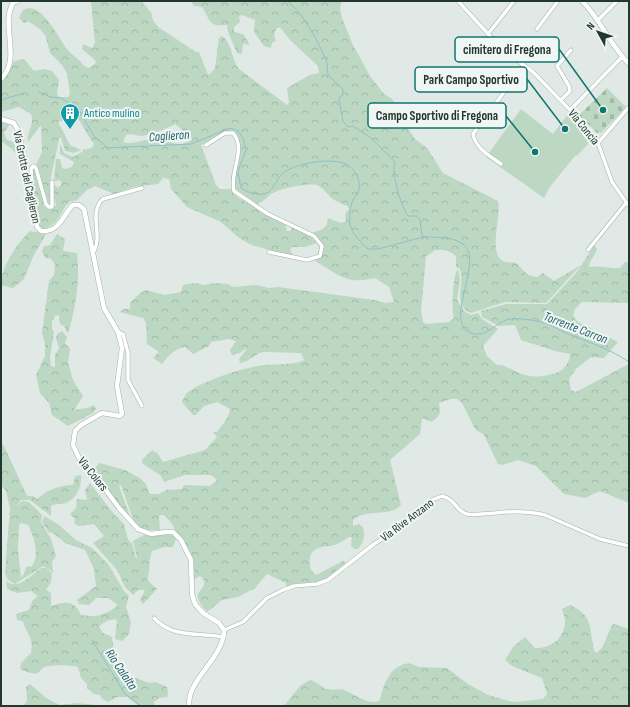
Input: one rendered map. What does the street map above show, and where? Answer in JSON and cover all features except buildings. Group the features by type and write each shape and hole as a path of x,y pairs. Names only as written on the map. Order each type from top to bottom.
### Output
{"street":[{"path":"1,79 10,64 7,32 9,11 13,3 18,1"},
{"name":"Via Concia","path":"458,1 506,53 524,65 561,100 598,142 612,182 629,206"},
{"path":"488,34 514,1"},
{"path":"537,29 558,1"},
{"path":"582,1 598,20 610,40 629,64"},
{"path":"598,20 617,1"},
{"name":"Via Concia","path":"561,100 570,91 570,86 557,66 571,50"},
{"path":"570,110 622,57"},
{"path":"501,164 484,152 474,141 474,134 524,65"},
{"path":"598,142 629,107"},
{"name":"Via Grotte del Caglieron","path":"1,119 14,123 20,132 36,223 41,231 50,230 61,222 73,205 82,207 86,214"},
{"path":"206,145 225,133 233,133 237,137 239,147 233,178 234,191 268,214 308,232 318,239 322,246 320,256 307,260 269,252"},
{"path":"30,190 32,181 31,169 33,166 36,168 46,204 49,207 52,207 52,182"},
{"path":"94,251 97,236 96,209 99,202 103,199 142,188"},
{"path":"588,250 624,201"},
{"name":"Via Colors","path":"86,214 106,314 118,332 122,355 117,386 122,414 116,416 102,413 81,425 75,431 74,448 79,458 94,474 119,508 136,526 147,533 173,532 181,540 192,564 192,594 195,604 202,613 219,623 224,630"},
{"path":"118,332 123,334 126,342 128,380 142,406"},
{"name":"Via Rive Anzano","path":"224,630 230,629 243,622 267,598 283,590 294,586 317,584 328,580 438,497 442,496 452,500 458,508 468,515 527,511 545,514 600,540 629,546"},
{"path":"154,618 167,629 176,632 224,637"},
{"path":"189,706 192,690 216,654 224,637 224,630"}],"green space":[{"path":"91,1 141,1 151,12 153,20 158,27 196,52 199,52 208,75 215,68 219,38 222,36 226,39 239,69 287,105 289,102 287,88 310,75 319,73 318,66 290,40 280,27 276,29 274,36 276,41 272,43 271,48 264,46 254,32 255,20 242,15 239,16 240,22 234,27 234,32 243,34 250,45 243,44 242,54 237,53 228,32 227,25 213,24 202,7 194,6 191,1 342,1 340,8 342,18 353,45 370,76 384,94 391,98 400,111 405,124 415,139 427,148 443,173 498,201 499,208 496,245 497,253 500,259 507,262 516,263 528,275 537,277 543,273 554,281 581,265 546,303 505,302 471,313 461,305 461,274 459,268 456,267 456,256 445,250 433,251 426,256 421,311 423,322 426,324 449,322 454,318 453,292 456,272 458,269 460,280 457,300 464,311 471,315 478,313 482,319 498,329 483,346 487,356 497,365 504,366 525,375 551,375 564,368 568,363 570,354 555,351 521,340 515,325 499,326 482,317 481,311 506,304 547,304 576,273 594,246 597,248 589,267 598,266 620,268 625,262 628,262 629,303 582,302 575,309 573,316 578,322 618,342 604,358 591,357 576,369 569,379 571,390 576,392 627,365 629,366 629,503 600,491 585,498 564,494 536,466 518,460 502,465 498,464 484,435 475,429 462,403 457,399 451,399 439,403 439,414 431,422 422,418 420,434 390,460 401,505 390,511 364,514 353,520 353,526 359,524 364,533 362,543 358,549 354,549 351,546 352,537 349,537 340,543 317,548 310,555 310,566 312,572 316,575 343,561 346,563 327,578 317,582 297,583 286,588 286,583 267,574 255,588 238,597 222,600 207,612 198,599 198,595 204,584 204,580 200,576 194,579 193,565 172,524 164,515 161,515 159,516 160,530 142,530 134,522 121,485 119,486 131,519 119,506 93,470 100,463 125,470 140,478 146,484 149,493 151,494 159,494 166,490 182,489 184,485 210,486 217,480 211,475 185,475 164,482 161,476 142,463 142,460 152,450 158,454 163,462 205,450 217,437 213,432 217,432 223,424 229,415 230,409 217,402 204,406 196,415 193,415 182,402 186,394 201,384 237,371 259,366 292,364 304,360 301,353 264,352 240,363 239,359 246,350 245,349 240,353 232,355 230,350 236,341 228,339 211,342 209,346 193,354 185,347 178,349 162,364 153,358 159,352 147,344 146,323 143,318 120,312 124,309 130,309 130,303 140,293 146,290 165,295 181,292 183,285 195,283 204,285 216,283 228,284 233,287 257,285 269,288 278,287 374,300 386,303 394,302 389,287 375,278 365,280 350,279 337,274 315,261 320,247 310,233 323,229 327,225 328,218 341,223 346,221 345,214 349,209 347,206 333,199 320,186 307,185 280,190 271,194 256,205 240,197 233,188 231,178 238,147 235,138 226,131 201,145 216,185 220,189 230,189 239,198 285,224 287,231 290,231 293,227 310,236 317,243 305,247 292,247 290,250 295,258 249,244 238,237 221,222 187,207 171,189 169,179 163,178 158,184 133,187 114,194 95,186 87,190 77,200 69,202 54,224 44,229 39,227 31,191 34,185 34,168 44,206 48,209 53,208 56,205 53,194 54,185 58,188 62,184 60,180 54,181 56,159 60,159 62,168 65,169 72,167 74,162 60,154 60,144 64,153 73,157 82,152 84,149 86,150 93,147 94,143 73,113 70,112 65,120 58,122 70,145 81,150 74,153 65,151 61,137 59,139 50,182 51,204 49,205 36,165 42,152 41,125 28,142 28,135 32,122 31,114 19,107 1,112 1,81 8,74 14,61 24,59 34,71 44,69 52,71 59,80 57,94 59,97 68,97 70,94 67,73 62,65 50,53 46,37 41,30 28,21 24,23 19,18 23,10 30,8 36,10 48,21 68,51 84,66 89,68 96,63 95,60 82,49 83,44 92,48 95,43","holes":["175,124 193,139 182,144 157,139 133,143 123,142 126,135 130,134 144,136"]},
{"path":"607,88 626,107 601,133 597,133 579,115"},
{"path":"521,109 553,134 568,114 587,135 588,144 578,155 575,156 549,188 544,198 486,157"},
{"path":"1,122 10,124 4,133 7,140 18,143 22,162 13,150 1,141"},
{"path":"30,231 46,234 33,257 24,279 13,288 1,285 7,263 20,242"},
{"path":"57,234 65,239 63,251 77,253 78,283 74,312 69,331 67,333 64,325 62,326 59,321 59,315 55,316 52,321 52,329 54,332 50,357 51,366 55,367 55,355 59,348 56,338 57,334 62,331 67,337 65,343 70,349 68,362 73,380 83,396 74,410 87,408 94,405 96,409 93,413 68,426 52,415 49,403 40,393 36,375 45,356 45,344 42,333 49,281 54,275 55,264 50,258 45,258 42,251 44,246 50,245"},
{"path":"1,444 4,446 27,496 33,496 37,499 55,488 73,485 75,476 81,475 80,487 76,495 66,503 51,506 51,516 30,500 21,500 16,507 22,501 29,502 42,515 41,522 51,539 56,556 52,562 53,572 43,566 15,584 8,580 5,573 10,508 6,491 1,485","holes":["21,523 28,525 34,540 36,556 32,566 26,567 24,574 21,577 18,550 19,525"]},
{"path":"90,483 113,513 124,524 128,540 132,543 136,558 133,541 144,535 171,534 176,539 173,547 164,547 152,551 147,580 157,589 143,604 140,600 145,590 138,590 133,595 125,587 117,570 93,543 104,536 94,524 78,526 74,523 75,519 70,514 76,508 77,499 87,500 85,490"},
{"path":"44,516 59,525 76,540 92,548 108,564 124,591 129,596 126,607 131,622 129,634 122,641 115,639 117,621 115,619 107,621 99,626 103,633 112,637 115,662 120,672 149,683 156,682 167,687 167,697 159,698 154,702 155,706 139,706 127,697 117,697 108,702 102,699 100,695 94,694 87,688 87,684 81,678 78,667 64,665 49,666 36,673 20,669 21,663 31,653 32,647 31,639 23,621 17,620 16,614 29,610 32,601 38,596 31,591 17,593 7,589 6,581 11,584 20,583 41,568 46,568 52,573 51,582 46,590 51,593 51,606 60,603 68,603 75,606 81,615 96,616 109,611 118,605 108,598 96,598 89,605 79,604 77,600 96,586 94,569 85,550 65,543 53,533 50,532 50,534 42,522"},
{"path":"570,605 578,609 587,618 596,653 602,648 612,625 614,624 629,629 629,706 284,706 300,686 310,680 326,689 342,689 367,701 376,702 380,700 383,688 392,672 402,665 409,663 419,667 447,668 468,684 488,695 509,701 516,702 543,699 547,694 542,678 512,666 505,660 513,647 525,637 535,648 546,647 556,641 563,633 565,620 562,609"},
{"path":"30,684 46,698 60,705 77,703 96,705 24,706 27,700 26,687"}],"waterway":[{"name":"Torrente Carron","path":"287,1 298,12 315,36 327,62 328,75 343,89 343,94 339,99 343,121 348,127 353,126 371,138 395,162 394,174 400,198 408,216 416,216 420,219 422,236 453,239 463,244 469,252 470,263 462,303 462,325 469,332 481,334 506,320 519,319 536,321 606,349 629,362"},
{"name":"Caglieron","path":"39,92 50,97 61,98 78,109 94,136 108,148 191,144 230,128 238,131 243,138 246,150 238,171 241,188 253,194 267,193 282,174 294,167 320,161 343,163 350,167 358,177 359,190 350,209 350,224 357,238 368,249 378,249 423,237"},
{"path":"1,100 24,93"},
{"name":"Rio Calalta","path":"92,640 125,694 141,706"}],"place":[{"name":"cimitero di Fregona","path":"603,110"},
{"name":"Park Campo Sportivo","path":"565,129"},
{"name":"Antico mulino","path":"70,130"},
{"name":"Campo Sportivo di Fregona","path":"535,152"}]}
